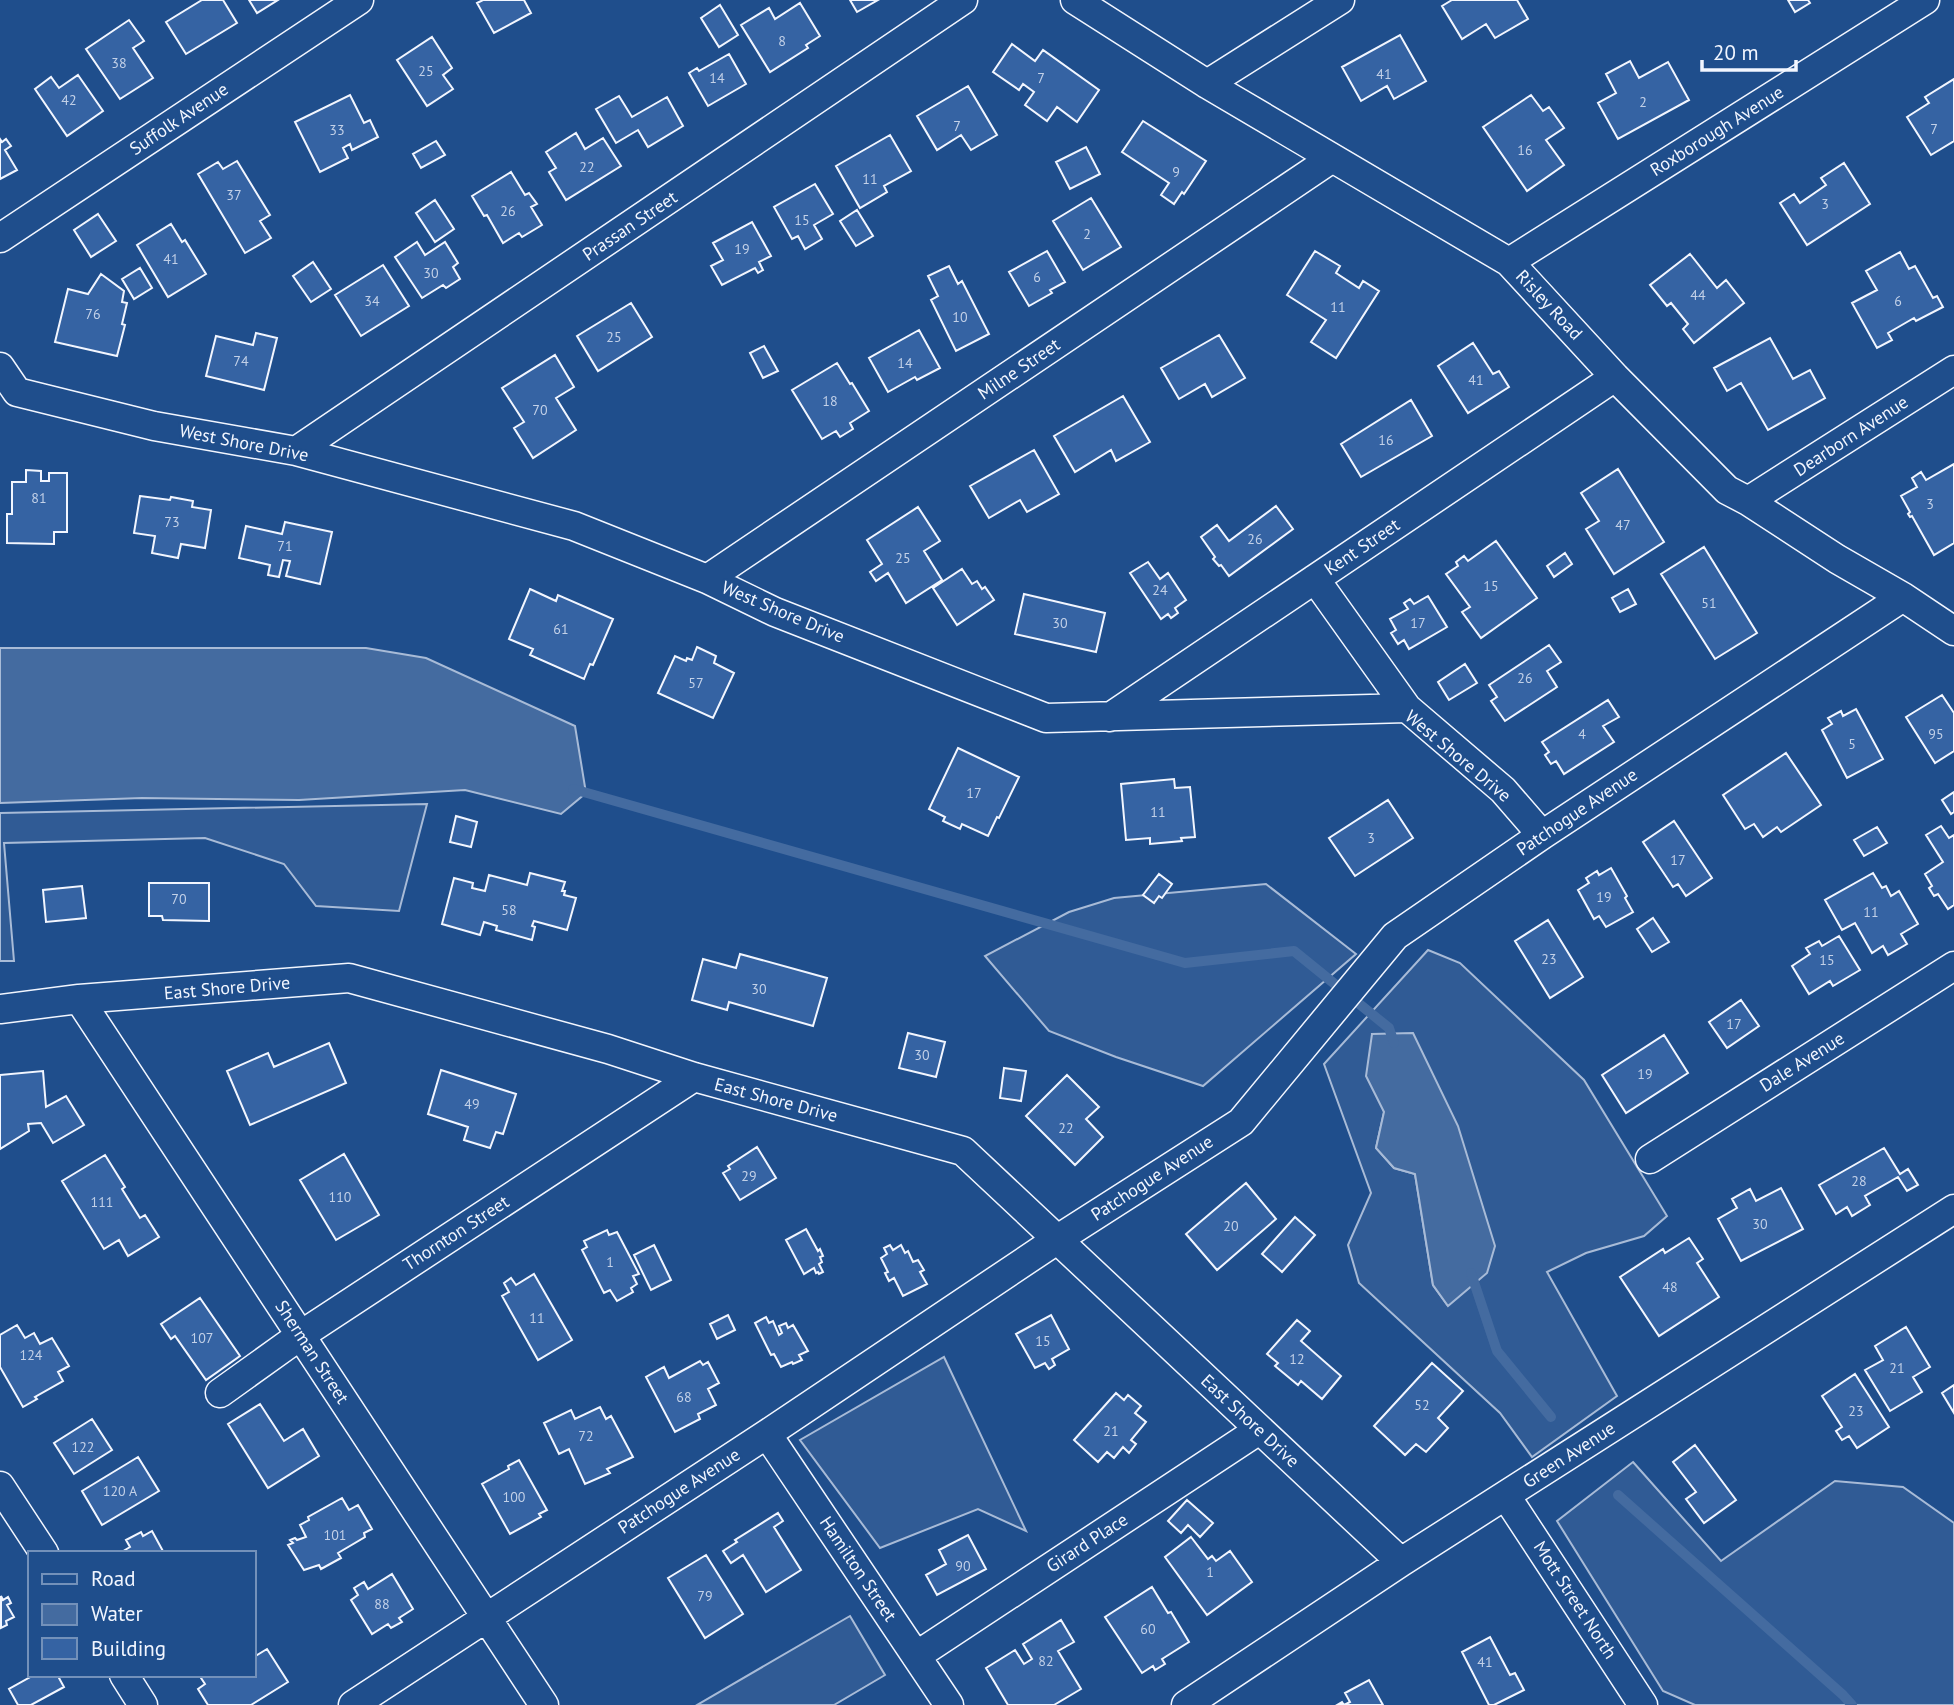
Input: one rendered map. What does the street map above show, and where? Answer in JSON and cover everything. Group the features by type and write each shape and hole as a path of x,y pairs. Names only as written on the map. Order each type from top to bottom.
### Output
{"street":[{"name":"Suffolk Avenue","path":"0,238 359,0"},
{"name":"Prassan Street","path":"296,451 963,0"},
{"name":"Risley Road","path":"1075,0 1206,84 1510,262 1615,377 1727,490 1903,597 1954,632"},
{"path":"1206,84 1340,0"},
{"name":"Roxborough Avenue","path":"1510,262 1925,0"},
{"name":"Milne Street","path":"707,579 1331,159"},
{"name":"West Shore Drive","path":"0,367 18,392 154,426 296,451 574,526 707,579 775,612 1046,718 1407,708 1503,790 1542,835"},
{"name":"Dearborn Avenue","path":"1748,501 1954,370"},
{"name":"Kent Street","path":"1110,718 1615,377"},
{"path":"1315,579 1407,708"},
{"name":"Patchogue Avenue","path":"353,1705 767,1434 1058,1239 1241,1122 1395,936 1542,835 1903,597"},
{"name":"Dale Avenue","path":"1650,1159 1954,966"},
{"name":"East Shore Drive","path":"0,1009 79,999 349,978 963,1151 1401,1562"},
{"name":"Sherman Street","path":"79,999 544,1705"},
{"name":"Thornton Street","path":"220,1393 301,1335 694,1077"},
{"name":"Green Avenue","path":"1200,1701 1401,1562 1954,1209"},
{"name":"Girard Place","path":"916,1656 1259,1430"},
{"name":"Hamilton Street","path":"767,1434 948,1705"},
{"path":"0,1486 43,1551"},
{"name":"Mott Street North","path":"1506,1496 1643,1705"},
{"path":"125,1677 143,1705"}],"shaded area":[{"path":"427,804 399,911 316,906 284,864 205,838 4,843 14,961 0,961 0,813"},
{"path":"1266,884 1356,954 1203,1086 1049,1031 985,956 1069,912 1114,898"},
{"path":"1428,950 1460,963 1584,1080 1667,1216 1644,1236 1586,1253 1547,1272 1617,1396 1532,1457 1500,1413 1359,1283 1348,1245 1371,1193 1324,1064","holes":["1372,1034 1413,1034 1448,1306 1433,1285 1415,1174 1394,1168 1376,1148 1384,1112"]},
{"path":"944,1357 1026,1531 978,1509 880,1548 800,1440"},
{"path":"1633,1462 1721,1561 1835,1481 1903,1487 1954,1523 1954,1705 1695,1705 1663,1691 1557,1521"},
{"path":"850,1616 885,1675 834,1705 697,1705"}],"water":[{"path":"0,648 366,648 426,658 575,726 586,793 561,814 465,790 299,800 142,798 0,803"},
{"path":"1413,1033 1458,1126 1495,1246 1487,1273 1448,1306 1433,1285 1415,1174 1394,1168 1376,1148 1384,1112 1366,1076 1372,1034"}],"building":[{"path":"202,0 223,0 237,23 186,54 166,22"},
{"path":"249,0 278,0 257,13"},
{"path":"483,0 524,0 531,13 494,33 477,3"},
{"path":"850,0 878,0 857,12"},
{"path":"1452,0 1517,0 1528,19 1495,38 1486,24 1462,39 1442,6"},
{"path":"1788,0 1808,0 1810,3 1795,12"},
{"path":"800,3 820,36 806,45 808,48 770,72 741,25 769,8 775,19"},
{"path":"720,5 738,35 719,47 701,18"},
{"path":"129,20 144,41 133,48 153,78 120,99 86,49"},
{"path":"1400,35 1426,81 1394,99 1387,86 1361,101 1342,67"},
{"path":"432,37 452,68 443,75 453,89 427,106 397,60"},
{"path":"1012,44 1035,61 1043,50 1099,90 1077,122 1057,107 1047,121 1025,105 1034,92 1023,84 1019,90 993,72"},
{"path":"729,54 746,84 708,106 689,73 697,68 699,71"},
{"path":"1630,61 1639,78 1668,62 1689,100 1618,139 1598,103 1616,93 1606,74"},
{"path":"78,75 103,111 67,136 35,89 51,77 59,88"},
{"path":"1954,79 1954,141 1931,155 1907,117 1929,103 1925,97"},
{"path":"968,86 997,135 971,150 961,135 937,150 917,116"},
{"path":"350,95 364,123 370,120 378,137 352,150 350,144 343,148 348,158 320,172 295,122"},
{"path":"1531,95 1543,111 1549,107 1564,128 1546,140 1564,165 1527,191 1483,127"},
{"path":"619,96 632,117 667,97 683,126 648,147 638,130 616,143 596,109"},
{"path":"1143,121 1206,161 1174,204 1161,195 1169,183 1122,152"},
{"path":"576,133 585,149 603,138 621,166 566,200 549,172 556,168 546,152"},
{"path":"890,135 911,171 884,186 887,192 860,208 836,166"},
{"path":"0,139 2,142 6,139 11,146 5,150 17,170 0,179"},
{"path":"436,141 445,155 421,168 413,154"},
{"path":"1086,147 1100,174 1070,189 1056,162"},
{"path":"237,161 270,215 260,221 271,238 245,253 198,174 218,162 223,169"},
{"path":"1844,163 1870,204 1807,245 1780,203 1794,194 1800,203 1826,185 1821,178"},
{"path":"511,172 525,195 529,193 537,204 531,207 542,225 522,237 519,233 503,243 472,196"},
{"path":"815,184 833,214 814,225 822,239 805,249 798,236 792,239 774,207"},
{"path":"1091,198 1121,247 1083,270 1053,221"},
{"path":"435,200 454,229 435,242 416,213"},
{"path":"857,210 873,236 856,246 840,221"},
{"path":"98,214 116,241 91,257 74,230"},
{"path":"752,222 771,256 759,262 763,270 758,273 755,268 722,285 711,266 723,260 713,243"},
{"path":"171,224 182,242 185,240 206,274 168,297 137,245"},
{"path":"417,242 425,255 445,242 458,263 453,267 460,279 446,288 443,285 422,298 395,257"},
{"path":"1047,251 1065,282 1029,306 1009,272"},
{"path":"1315,251 1340,266 1336,273 1359,288 1363,281 1379,291 1336,358 1311,342 1326,320 1287,295"},
{"path":"1900,252 1909,269 1915,266 1933,298 1937,296 1943,307 1916,321 1914,318 1888,333 1892,340 1877,348 1852,303 1877,290 1866,271"},
{"path":"1690,254 1717,288 1726,280 1744,303 1694,343 1683,329 1688,324 1671,303 1667,306 1650,285"},
{"path":"313,262 331,289 311,302 293,276"},
{"path":"383,265 409,306 361,336 335,295"},
{"path":"949,266 958,284 962,281 989,334 956,351 931,300 938,296 928,276"},
{"path":"140,268 152,288 134,299 122,279"},
{"path":"101,274 124,291 122,302 127,303 122,324 125,325 117,356 55,342 68,289 88,294"},
{"path":"631,303 652,337 598,371 577,336"},
{"path":"919,330 940,368 917,380 915,377 888,392 869,358"},
{"path":"256,333 277,338 264,390 206,376 216,336 253,345"},
{"path":"1219,335 1245,378 1212,397 1205,384 1179,399 1161,368"},
{"path":"1770,338 1793,379 1810,370 1825,398 1768,430 1741,383 1727,391 1714,368"},
{"path":"1473,343 1493,374 1499,371 1509,387 1468,413 1438,366"},
{"path":"764,346 778,371 763,378 750,353"},
{"path":"555,355 574,387 556,398 576,430 533,458 514,428 524,422 502,388"},
{"path":"837,363 869,411 850,423 853,429 840,437 836,431 822,439 792,390"},
{"path":"1123,396 1150,442 1116,461 1111,450 1075,472 1054,436"},
{"path":"1411,400 1432,436 1361,477 1341,444"},
{"path":"1034,450 1059,494 1027,512 1020,500 989,518 970,486"},
{"path":"1954,464 1954,543 1934,555 1912,516 1908,514 1910,512 1901,496 1917,487 1912,478 1921,472 1926,480"},
{"path":"1618,469 1664,542 1614,574 1586,529 1599,521 1581,493"},
{"path":"26,470 41,471 41,481 49,481 49,473 67,473 67,532 54,532 54,544 7,543 7,514 12,514 12,482 26,482"},
{"path":"140,496 193,501 192,507 211,510 205,548 181,544 178,558 152,553 155,536 134,533"},
{"path":"1276,506 1293,529 1229,576 1213,559 1215,557 1201,537 1217,525 1229,541"},
{"path":"918,507 940,541 924,551 942,580 906,603 888,573 876,581 870,572 882,564 867,540"},
{"path":"285,522 332,532 320,584 286,576 290,561 283,560 279,577 268,575 270,565 239,558 246,526 282,534"},
{"path":"1496,541 1537,598 1481,638 1462,612 1470,607 1446,574 1458,566 1456,562 1464,556 1468,561"},
{"path":"1704,547 1757,633 1715,659 1661,574"},
{"path":"1565,553 1572,564 1554,577 1547,566"},
{"path":"1148,562 1160,579 1168,573 1186,600 1175,608 1178,613 1171,618 1168,614 1161,619 1130,573"},
{"path":"962,569 972,584 977,581 994,600 957,625 933,588"},
{"path":"530,589 556,601 558,595 613,619 584,679 530,655 533,649 509,639"},
{"path":"1628,589 1636,604 1620,612 1612,598"},
{"path":"1024,594 1105,613 1096,652 1015,634"},
{"path":"1428,596 1447,627 1409,649 1404,640 1398,644 1391,633 1396,630 1390,619 1408,609 1404,603 1410,599 1414,604"},
{"path":"1549,645 1561,662 1547,671 1557,687 1505,721 1491,701 1497,697 1489,685"},
{"path":"697,647 716,656 714,663 734,673 713,718 658,693 675,656 686,661 687,658 692,660"},
{"path":"1465,664 1477,683 1449,700 1438,682"},
{"path":"1942,695 1954,713 1954,751 1935,763 1906,717"},
{"path":"1608,700 1619,717 1603,726 1614,742 1564,774 1556,761 1551,764 1545,755 1549,752 1542,742"},
{"path":"1856,709 1883,759 1847,778 1822,730 1832,724 1828,718 1841,711 1843,716"},
{"path":"958,748 1019,777 988,836 962,824 960,829 943,821 945,817 929,809"},
{"path":"1786,753 1821,805 1781,832 1777,827 1763,837 1754,824 1745,829 1723,795"},
{"path":"1174,779 1175,788 1190,787 1195,837 1150,844 1150,838 1126,840 1121,784"},
{"path":"1954,792 1954,812 1951,814 1942,800"},
{"path":"1388,800 1413,838 1355,876 1329,838"},
{"path":"456,816 477,822 471,847 450,842"},
{"path":"1674,821 1712,878 1686,896 1678,884 1673,887 1643,842"},
{"path":"1941,826 1949,838 1954,835 1954,905 1948,909 1938,894 1934,896 1925,874 1943,862 1926,835"},
{"path":"1877,827 1887,843 1864,856 1854,840"},
{"path":"1611,868 1633,912 1606,927 1599,916 1594,919 1578,890 1589,883 1586,878 1597,871 1599,875"},
{"path":"530,873 565,882 562,891 565,891 564,895 576,898 567,930 534,921 532,940 496,930 497,926 484,922 480,935 442,924 454,878 473,883 472,888 485,891 489,875 527,885"},
{"path":"1873,873 1882,888 1886,886 1891,896 1899,891 1918,924 1901,934 1907,944 1888,955 1883,946 1872,953 1855,923 1842,930 1825,900"},
{"path":"1159,874 1172,884 1162,898 1159,896 1154,903 1143,895"},
{"path":"149,883 209,883 209,921 163,920 162,916 149,916"},
{"path":"82,886 86,918 46,922 43,890"},
{"path":"1653,918 1669,942 1652,952 1637,929"},
{"path":"1548,920 1583,977 1550,998 1515,941"},
{"path":"1839,936 1860,970 1833,986 1830,981 1809,994 1792,966 1810,954 1806,948 1819,941 1822,946"},
{"path":"740,954 827,978 813,1026 729,1002 727,1010 692,1000 703,959 736,968"},
{"path":"1741,1000 1759,1026 1727,1048 1709,1022"},
{"path":"908,1033 945,1042 936,1077 899,1068"},
{"path":"1664,1035 1688,1073 1626,1113 1602,1075"},
{"path":"329,1043 346,1083 250,1125 227,1071 268,1053 274,1067"},
{"path":"1004,1068 1026,1071 1021,1101 1000,1098"},
{"path":"441,1070 516,1094 503,1134 496,1132 490,1148 464,1140 468,1127 428,1114"},
{"path":"43,1071 46,1107 66,1096 84,1125 53,1143 41,1123 28,1124 29,1131 0,1149 0,1075"},
{"path":"1067,1075 1099,1107 1086,1119 1103,1137 1075,1165 1026,1116"},
{"path":"757,1147 776,1178 740,1200 723,1173 730,1169 728,1166"},
{"path":"1884,1148 1900,1174 1908,1169 1918,1185 1907,1191 1898,1177 1865,1196 1870,1205 1852,1216 1847,1207 1836,1214 1819,1185"},
{"path":"344,1154 379,1215 336,1240 300,1180"},
{"path":"105,1155 140,1218 145,1215 159,1237 128,1256 119,1240 104,1249 62,1181"},
{"path":"1246,1183 1276,1219 1217,1270 1186,1234"},
{"path":"1781,1188 1803,1229 1741,1261 1718,1219 1737,1208 1732,1199 1750,1189 1756,1201"},
{"path":"1295,1217 1315,1235 1282,1272 1262,1254"},
{"path":"806,1229 823,1256 820,1257 822,1262 819,1264 823,1272 819,1274 814,1268 804,1274 786,1240"},
{"path":"607,1230 609,1235 617,1232 639,1274 633,1276 637,1284 631,1288 633,1292 617,1301 610,1290 604,1293 582,1250 587,1247 584,1241"},
{"path":"1689,1238 1703,1259 1697,1263 1719,1297 1659,1336 1620,1277 1663,1249 1665,1253"},
{"path":"654,1245 671,1280 651,1290 634,1255"},
{"path":"890,1245 893,1250 901,1245 905,1253 908,1251 913,1262 918,1260 924,1270 920,1272 927,1284 903,1296 894,1278 889,1281 881,1258 887,1254 884,1248"},
{"path":"534,1274 572,1340 538,1360 502,1296 509,1292 504,1283 511,1278 516,1285"},
{"path":"200,1298 240,1356 206,1380 175,1336 171,1339 161,1324"},
{"path":"728,1315 735,1330 717,1339 710,1324"},
{"path":"1051,1315 1069,1349 1052,1359 1055,1365 1049,1369 1045,1363 1035,1368 1016,1334"},
{"path":"766,1317 769,1323 773,1321 779,1335 782,1333 779,1326 786,1323 788,1328 793,1325 808,1351 799,1355 802,1360 781,1367 774,1354 771,1355 755,1323"},
{"path":"1297,1320 1310,1331 1301,1341 1341,1376 1322,1399 1301,1381 1298,1385 1275,1366 1278,1363 1267,1354"},
{"path":"17,1325 25,1338 34,1333 40,1344 52,1338 69,1366 58,1372 63,1381 23,1407 0,1367 0,1335"},
{"path":"1906,1327 1930,1367 1913,1377 1922,1392 1890,1411 1865,1370 1883,1360 1875,1346"},
{"path":"700,1361 703,1365 708,1362 719,1383 708,1389 716,1405 698,1414 700,1419 675,1432 646,1377 664,1367 669,1378"},
{"path":"1432,1363 1463,1391 1438,1418 1448,1428 1426,1452 1416,1444 1405,1455 1374,1426"},
{"path":"1855,1374 1889,1427 1857,1448 1849,1436 1842,1440 1836,1431 1842,1427 1822,1396"},
{"path":"1954,1385 1954,1413 1942,1393"},
{"path":"1116,1393 1124,1400 1128,1395 1141,1406 1135,1413 1146,1422 1131,1440 1136,1444 1129,1453 1123,1447 1114,1458 1107,1452 1098,1462 1074,1440"},
{"path":"260,1404 284,1441 303,1429 319,1456 268,1488 228,1424"},
{"path":"600,1407 606,1419 611,1416 633,1457 607,1469 610,1473 585,1484 569,1449 559,1454 544,1423 571,1410 575,1419"},
{"path":"92,1419 112,1450 74,1474 54,1443"},
{"path":"1695,1445 1736,1500 1704,1523 1686,1499 1696,1492 1673,1462"},
{"path":"138,1457 159,1491 102,1525 82,1491"},
{"path":"519,1460 547,1510 539,1514 541,1517 510,1534 482,1484 509,1469 508,1466"},
{"path":"342,1498 349,1510 358,1505 372,1529 364,1533 365,1537 338,1553 341,1558 321,1569 319,1565 304,1570 288,1545 293,1543 290,1540 306,1537 300,1525 309,1520 308,1517"},
{"path":"1187,1500 1213,1523 1200,1537 1188,1525 1181,1533 1168,1521"},
{"path":"778,1513 783,1521 774,1527 801,1570 766,1592 743,1555 731,1563 723,1551 737,1542 735,1540"},
{"path":"152,1531 163,1551 123,1551 130,1547 126,1540 141,1532 143,1536"},
{"path":"968,1535 986,1569 937,1595 926,1575 946,1564 939,1550"},
{"path":"1191,1537 1208,1559 1212,1556 1216,1561 1230,1551 1252,1582 1207,1615 1165,1557"},
{"path":"706,1555 743,1614 705,1638 668,1578"},
{"path":"392,1574 413,1609 399,1618 402,1622 391,1628 388,1624 372,1634 351,1600 358,1595 354,1588 364,1582 368,1589"},
{"path":"1152,1587 1189,1642 1162,1659 1165,1664 1155,1670 1153,1666 1142,1673 1105,1617"},
{"path":"1,1596 3,1600 8,1597 11,1603 7,1605 14,1617 6,1621 7,1625 1,1628"},
{"path":"1061,1620 1074,1642 1058,1651 1081,1689 1054,1705 1008,1705 986,1668 1015,1650 1024,1664 1032,1659 1023,1644"},
{"path":"1490,1637 1510,1675 1515,1673 1524,1690 1494,1705 1489,1705 1462,1652"},
{"path":"267,1649 288,1682 251,1705 208,1705 198,1689 205,1684 201,1678 256,1677 256,1656"},
{"path":"30,1677 60,1677 64,1687 31,1705 18,1705 9,1689"},
{"path":"1369,1680 1383,1705 1344,1705 1350,1702 1345,1693"}],"waterway":[{"path":"573,789 1185,963 1294,951 1389,1028 1394,1043"},
{"path":"1471,1273 1497,1351 1551,1417"},
{"path":"1618,1495 1852,1705"}]}
